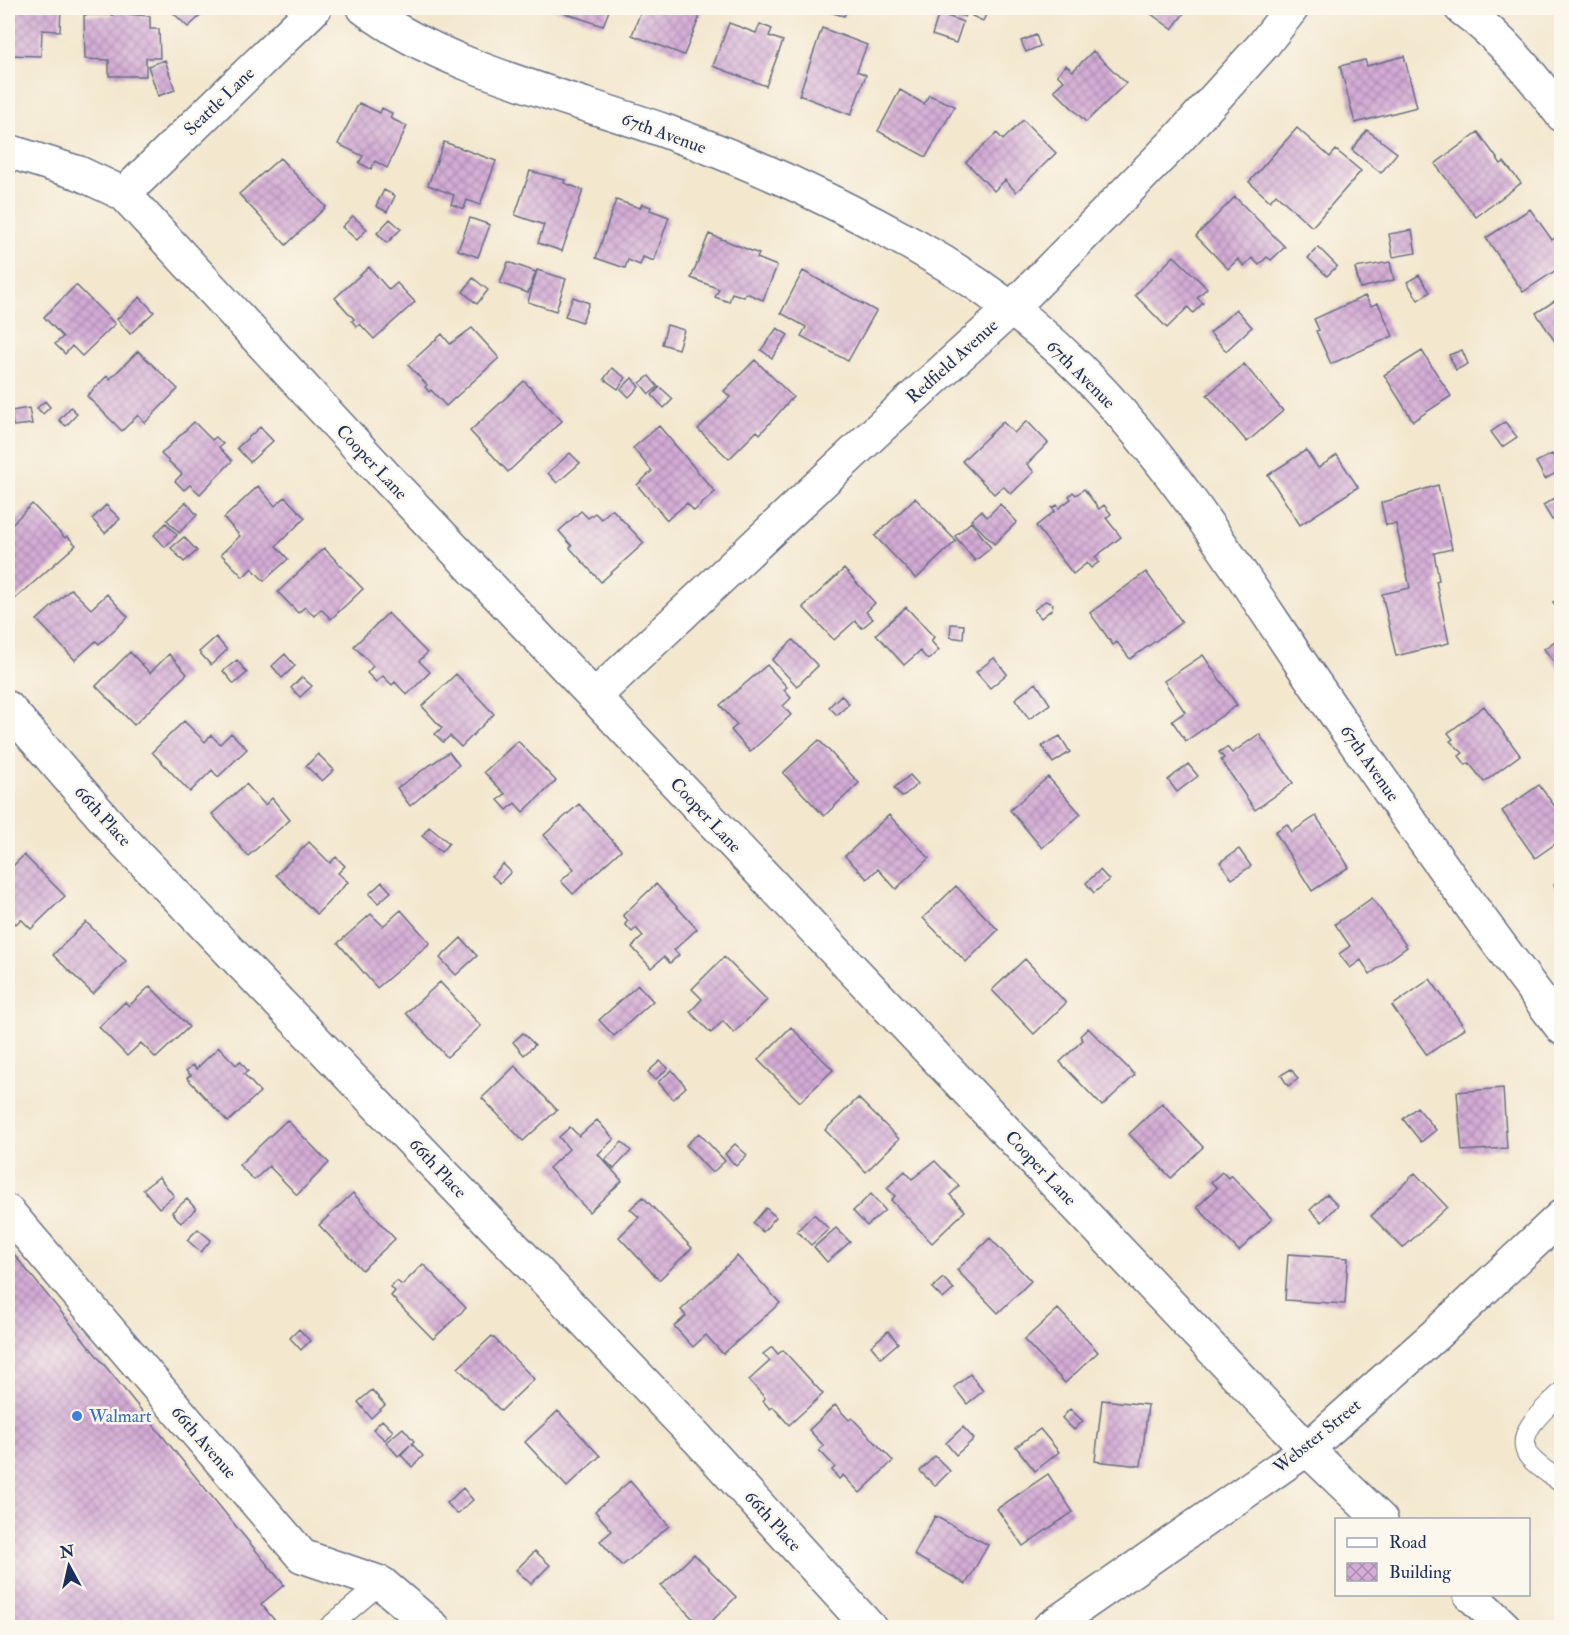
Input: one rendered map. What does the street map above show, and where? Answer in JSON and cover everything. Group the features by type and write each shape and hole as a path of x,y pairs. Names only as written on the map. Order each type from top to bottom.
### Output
{"street":[{"name":"Seattle Lane","path":"124,194 315,8"},
{"name":"67th Avenue","path":"364,8 378,19 414,38 478,67 669,133 768,173 918,248 1011,309 1102,392 1153,453 1208,526 1350,735 1502,950 1562,1028"},
{"name":"Redfield Avenue","path":"594,697 884,424 1011,309 1179,138 1264,44 1292,8"},
{"path":"1461,8 1484,25 1528,70 1562,116"},
{"name":"Cooper Lane","path":"8,151 79,172 124,194 594,697 1306,1449 1379,1518"},
{"name":"66th Place","path":"8,708 120,837 698,1439 870,1628"},
{"name":"66th Avenue","path":"8,1212 302,1556 381,1583 434,1628"},
{"name":"Webster Street","path":"1050,1628 1306,1449 1435,1335 1562,1216"},
{"path":"1472,1596 1505,1628"}],"lane":[{"path":"1562,1392 1528,1428 1526,1441 1528,1455 1562,1483"},
{"path":"328,1628 381,1583"}],"building":[{"path":"61,8 60,31 42,30 41,56 8,55 8,9"},
{"path":"113,8 127,8 127,14 150,16 150,29 159,29 160,58 146,58 146,76 109,76 109,60 85,59 84,15 113,15"},
{"path":"168,8 209,8 188,27"},
{"path":"550,8 610,8 603,26"},
{"path":"642,8 692,8 702,11 684,55 632,35"},
{"path":"830,8 847,8 844,16 829,12"},
{"path":"940,8 969,8 965,17"},
{"path":"976,8 989,8 983,21 972,16"},
{"path":"1143,8 1188,8 1172,29"},
{"path":"939,13 963,22 956,43 932,35"},
{"path":"729,23 756,33 760,24 772,29 769,36 783,41 766,86 713,66"},
{"path":"822,28 867,45 857,71 866,75 851,115 799,95"},
{"path":"1036,35 1040,46 1026,52 1021,41"},
{"path":"1093,51 1126,83 1086,122 1054,90 1064,81 1057,75 1066,65 1073,71"},
{"path":"1404,56 1417,107 1355,123 1340,66 1365,60 1367,66"},
{"path":"165,60 175,90 158,96 148,66"},
{"path":"900,90 924,104 929,95 955,106 926,157 878,131"},
{"path":"359,103 380,113 382,108 392,113 390,118 407,126 387,168 375,161 371,169 359,163 363,156 338,144"},
{"path":"1023,120 1056,153 1016,192 1005,180 994,191 966,162 997,133 1003,140"},
{"path":"1297,128 1330,157 1336,150 1361,171 1312,227 1276,194 1270,201 1249,182"},
{"path":"1367,130 1397,153 1381,173 1352,150"},
{"path":"1478,132 1501,164 1504,162 1521,183 1476,217 1435,164"},
{"path":"444,142 496,161 480,205 467,200 464,209 451,204 454,195 428,185"},
{"path":"280,158 326,207 286,245 239,194"},
{"path":"530,171 565,180 564,183 583,190 562,251 538,243 544,225 515,215"},
{"path":"384,190 395,196 387,212 376,206"},
{"path":"1235,197 1285,247 1271,260 1267,257 1259,265 1252,258 1244,266 1238,259 1228,269 1196,236"},
{"path":"616,200 640,208 642,204 651,207 650,210 669,217 654,261 643,257 640,265 628,260 625,268 596,258"},
{"path":"1530,209 1552,240 1556,237 1562,245 1562,266 1523,292 1486,238"},
{"path":"353,216 367,229 357,240 342,227"},
{"path":"470,218 490,225 478,257 458,250"},
{"path":"390,219 401,229 387,243 377,233"},
{"path":"1412,230 1416,253 1393,257 1389,234"},
{"path":"709,234 759,254 757,258 777,266 763,300 746,293 744,297 732,293 729,302 715,297 719,289 691,278"},
{"path":"1318,247 1337,266 1327,276 1308,258"},
{"path":"8,248 14,262 8,266"},
{"path":"1174,256 1207,288 1197,298 1203,303 1193,313 1188,307 1167,328 1135,295"},
{"path":"508,262 536,272 528,293 500,283"},
{"path":"1390,262 1394,280 1360,288 1355,268"},
{"path":"369,267 389,290 397,283 415,302 374,339 360,324 357,327 352,321 354,319 335,298"},
{"path":"537,270 566,279 556,311 528,302"},
{"path":"803,271 876,311 848,361 801,336 806,327 781,313"},
{"path":"1419,275 1430,292 1418,300 1407,282"},
{"path":"473,278 488,290 477,304 463,292"},
{"path":"76,285 115,324 82,356 72,346 65,354 55,344 63,337 44,317"},
{"path":"1365,296 1371,306 1378,303 1393,336 1331,364 1316,331 1319,330 1314,319"},
{"path":"1562,296 1562,352 1536,313"},
{"path":"140,297 154,312 130,334 117,319"},
{"path":"573,297 589,303 582,322 565,316"},
{"path":"1236,309 1252,327 1226,351 1210,333"},
{"path":"667,325 684,330 678,349 662,344"},
{"path":"472,328 499,358 446,406 431,390 429,392 425,387 427,385 408,365 442,334 450,344"},
{"path":"777,328 788,335 772,358 761,350"},
{"path":"1462,350 1468,364 1456,370 1449,355"},
{"path":"138,351 178,389 145,423 138,415 122,431 87,396 107,376 110,379"},
{"path":"1422,351 1451,396 1413,421 1384,375"},
{"path":"755,360 793,397 760,434 757,431 729,459 698,429 730,397 724,391"},
{"path":"1244,364 1283,411 1247,442 1207,395"},
{"path":"612,368 626,378 618,389 604,379"},
{"path":"649,376 658,387 649,394 640,383"},
{"path":"632,378 639,387 629,397 621,389"},
{"path":"524,381 562,421 508,472 470,431"},
{"path":"660,387 673,399 664,408 652,395"},
{"path":"45,401 50,407 43,414 37,408"},
{"path":"71,407 77,414 66,426 59,420"},
{"path":"29,408 32,424 13,426 11,411"},
{"path":"1027,421 1048,443 1027,464 1034,472 1011,494 1003,486 994,494 962,461 1003,422 1014,433"},
{"path":"194,422 212,440 216,437 223,444 219,447 232,461 200,494 190,485 184,490 175,481 182,474 161,454"},
{"path":"1505,422 1517,437 1502,447 1491,432"},
{"path":"659,426 715,492 694,511 687,503 667,520 637,485 652,471 633,448"},
{"path":"260,427 273,441 250,462 237,448"},
{"path":"1306,450 1318,468 1337,455 1358,487 1300,525 1268,475"},
{"path":"570,453 580,463 557,483 548,473"},
{"path":"1552,454 1560,471 1545,479 1536,462"},
{"path":"1438,485 1452,549 1434,553 1439,580 1436,581 1449,643 1396,656 1382,594 1410,588 1396,524 1386,525 1381,503"},
{"path":"258,486 275,506 285,497 305,518 276,546 288,559 264,581 252,568 243,577 221,554 240,536 224,518"},
{"path":"1084,489 1099,509 1104,505 1111,514 1106,518 1121,537 1095,557 1099,562 1091,568 1087,563 1073,574 1036,526 1055,511 1052,508 1057,505 1059,508 1071,499 1069,496 1073,492 1076,495"},
{"path":"915,498 956,541 916,579 875,536"},
{"path":"1555,498 1562,514 1552,520 1543,505"},
{"path":"186,502 197,515 179,533 167,520"},
{"path":"32,504 65,538 67,536 76,545 15,599 8,591 8,528"},
{"path":"1000,504 1017,522 994,544 971,520 981,511 987,517"},
{"path":"106,505 120,519 105,533 92,519"},
{"path":"612,509 644,543 601,582 570,548 572,546 559,531 581,511 588,518 595,513 601,519"},
{"path":"971,522 991,548 975,561 955,536"},
{"path":"166,523 177,535 165,547 154,535"},
{"path":"184,537 197,551 184,562 171,548"},
{"path":"324,548 363,589 331,619 321,609 314,616 305,607 298,613 278,592"},
{"path":"844,569 875,603 866,612 873,619 862,628 855,621 834,640 803,607"},
{"path":"1146,572 1182,622 1130,659 1117,642 1113,645 1090,613"},
{"path":"71,589 91,609 107,594 128,617 99,644 96,641 75,660 37,620"},
{"path":"1562,597 1562,615 1553,602"},
{"path":"1045,601 1053,604 1052,609 1041,618 1034,610"},
{"path":"906,607 934,637 931,641 939,650 928,660 920,651 904,665 876,634"},
{"path":"388,613 427,653 419,661 430,672 407,695 395,682 392,685 383,676 376,682 367,673 373,666 354,646"},
{"path":"951,624 964,625 963,639 950,637"},
{"path":"1562,636 1562,672 1544,649"},
{"path":"216,637 227,650 211,665 199,652"},
{"path":"793,640 818,666 797,686 772,660"},
{"path":"130,652 150,673 169,654 187,674 134,725 96,686"},
{"path":"285,654 295,666 282,678 272,666"},
{"path":"1203,655 1237,705 1186,741 1172,721 1185,712 1164,681"},
{"path":"994,658 1007,674 990,688 976,672"},
{"path":"237,660 247,673 234,684 223,671"},
{"path":"767,665 787,687 784,690 791,698 783,706 791,715 750,752 731,730 737,725 720,705"},
{"path":"456,674 494,714 461,747 450,736 443,742 435,734 442,728 422,706"},
{"path":"302,677 312,686 300,697 291,688"},
{"path":"1036,683 1050,704 1029,719 1015,699"},
{"path":"841,695 849,704 837,715 829,707"},
{"path":"1484,706 1520,755 1484,782 1469,763 1466,765 1459,756 1463,753 1450,741 1453,739 1448,733"},
{"path":"184,721 205,742 211,735 220,744 231,733 247,749 218,777 212,770 190,792 152,752"},
{"path":"1259,734 1293,783 1255,810 1221,760 1224,758 1219,752 1227,747 1232,753"},
{"path":"1060,736 1070,752 1053,763 1042,746"},
{"path":"819,740 859,783 824,816 783,773"},
{"path":"518,741 556,781 523,812 515,803 507,810 498,800 505,794 484,772"},
{"path":"449,752 459,765 410,806 397,788"},
{"path":"318,754 334,770 322,781 306,766"},
{"path":"1188,764 1198,776 1177,792 1168,780"},
{"path":"910,775 918,784 902,797 894,788"},
{"path":"1048,777 1081,814 1042,848 1010,810"},
{"path":"246,784 265,805 272,798 290,820 248,856 212,814"},
{"path":"1539,785 1562,816 1562,839 1535,858 1502,811"},
{"path":"579,804 621,850 573,894 561,881 574,869 544,835"},
{"path":"889,815 929,858 896,889 878,869 867,879 845,856"},
{"path":"1316,816 1349,867 1312,891 1275,832 1287,824 1292,832"},
{"path":"429,827 449,843 441,852 422,836"},
{"path":"309,842 330,863 336,857 345,866 338,873 348,882 317,914 276,875"},
{"path":"1239,849 1251,866 1232,879 1220,862"},
{"path":"24,855 65,896 31,929 21,919 16,924 8,915 8,871"},
{"path":"503,864 511,872 500,883 492,876"},
{"path":"1100,870 1109,880 1094,893 1086,883"},
{"path":"1562,879 1562,896 1554,885"},
{"path":"382,882 391,892 378,903 369,894"},
{"path":"656,884 697,929 674,950 679,955 670,963 664,957 651,968 632,947 643,936 636,928 632,932 625,924 628,921 623,915"},
{"path":"956,886 998,930 966,962 923,918"},
{"path":"1372,898 1407,947 1370,974 1361,960 1350,968 1339,954 1350,946 1335,924"},
{"path":"401,910 430,943 377,988 338,943 371,914 383,926"},
{"path":"86,922 126,961 93,994 53,955"},
{"path":"461,938 477,956 456,975 440,958"},
{"path":"724,957 767,1000 734,1033 723,1021 711,1033 690,1012 702,999 692,989"},
{"path":"1025,959 1066,1003 1034,1034 992,990"},
{"path":"1430,979 1465,1028 1427,1055 1392,1006"},
{"path":"440,982 481,1026 447,1057 406,1013"},
{"path":"638,985 653,1001 614,1036 599,1020"},
{"path":"150,986 189,1027 156,1058 141,1043 127,1056 99,1027 125,1002 129,1006"},
{"path":"791,1027 833,1070 800,1102 758,1060"},
{"path":"1088,1028 1135,1075 1102,1106 1060,1062 1083,1040 1080,1036"},
{"path":"523,1033 535,1045 524,1055 513,1042"},
{"path":"219,1047 236,1065 240,1061 248,1071 244,1074 260,1092 228,1122 187,1078 191,1075 186,1071 193,1065 196,1069"},
{"path":"660,1061 668,1068 655,1080 648,1072"},
{"path":"515,1066 557,1110 523,1141 482,1098"},
{"path":"1291,1069 1298,1079 1288,1086 1281,1075"},
{"path":"672,1070 686,1087 673,1099 658,1082"},
{"path":"1503,1088 1507,1148 1462,1151 1457,1092"},
{"path":"858,1098 899,1139 866,1172 825,1130"},
{"path":"1162,1103 1203,1147 1171,1178 1129,1134"},
{"path":"1417,1107 1436,1130 1421,1142 1403,1119"},
{"path":"287,1120 329,1163 297,1195 269,1166 254,1180 239,1165"},
{"path":"597,1120 614,1139 598,1154 622,1181 589,1212 549,1168 569,1149 559,1137 570,1127 579,1136"},
{"path":"699,1133 725,1161 712,1173 686,1145"},
{"path":"622,1142 631,1151 614,1169 605,1160"},
{"path":"735,1144 747,1155 736,1166 725,1154"},
{"path":"935,1161 959,1186 950,1195 965,1211 932,1243 891,1200 895,1196 887,1188 905,1171 912,1179"},
{"path":"1222,1172 1228,1178 1231,1175 1272,1219 1239,1251 1197,1207 1217,1188 1211,1182"},
{"path":"1415,1173 1447,1207 1403,1248 1371,1216"},
{"path":"159,1177 174,1196 159,1208 143,1189"},
{"path":"353,1193 395,1239 362,1270 319,1225"},
{"path":"871,1194 885,1210 867,1226 853,1211"},
{"path":"1327,1194 1338,1205 1322,1222 1310,1210"},
{"path":"643,1197 692,1248 659,1280 619,1237 639,1217 630,1209"},
{"path":"187,1199 196,1209 181,1223 172,1212"},
{"path":"766,1208 776,1217 763,1232 753,1223"},
{"path":"814,1214 829,1229 811,1245 797,1231"},
{"path":"836,1228 850,1242 827,1262 814,1247"},
{"path":"198,1229 211,1240 201,1252 187,1240"},
{"path":"990,1238 1031,1281 998,1313 957,1270"},
{"name":"Walmart","path":"8,1247 284,1585 261,1604 281,1628 8,1628"},
{"path":"1288,1254 1348,1258 1345,1304 1285,1300"},
{"path":"737,1256 780,1303 723,1354 706,1335 693,1347 674,1326 686,1316 681,1310"},
{"path":"423,1264 466,1308 433,1339 391,1296 395,1291 390,1287 397,1281 402,1285"},
{"path":"943,1278 954,1289 943,1299 932,1288"},
{"path":"1058,1309 1098,1352 1065,1383 1024,1340"},
{"path":"299,1329 310,1341 301,1350 290,1338"},
{"path":"888,1331 898,1343 881,1358 871,1346"},
{"path":"492,1336 534,1379 501,1411 458,1368"},
{"path":"772,1347 778,1354 783,1350 823,1394 789,1425 773,1407 770,1409 763,1401 765,1398 749,1380 770,1361 763,1354"},
{"path":"970,1374 983,1391 967,1404 954,1387"},
{"path":"372,1390 385,1405 371,1418 358,1402"},
{"path":"1102,1400 1148,1405 1141,1466 1095,1461"},
{"path":"835,1405 849,1420 852,1418 893,1461 860,1493 843,1475 839,1479 832,1470 835,1467 819,1450 824,1446 809,1430"},
{"path":"1070,1409 1083,1421 1074,1430 1062,1418"},
{"path":"558,1411 600,1456 567,1487 525,1442"},
{"path":"382,1420 393,1431 385,1440 373,1429"},
{"path":"963,1427 974,1439 956,1455 946,1443"},
{"path":"403,1428 414,1441 412,1444 423,1456 412,1467 401,1455 410,1445 398,1456 386,1442"},
{"path":"1040,1429 1059,1452 1035,1471 1016,1447"},
{"path":"935,1456 950,1471 935,1486 920,1471"},
{"path":"1048,1474 1073,1512 1023,1546 997,1509"},
{"path":"630,1481 669,1526 622,1566 600,1541 612,1531 595,1511"},
{"path":"463,1488 473,1500 457,1514 447,1503"},
{"path":"935,1516 988,1545 966,1584 914,1555"},
{"path":"535,1551 550,1565 531,1584 516,1570"},
{"path":"694,1554 736,1597 705,1628 702,1628 661,1586"}],"place":[{"name":"Walmart","path":"77,1416"}]}
